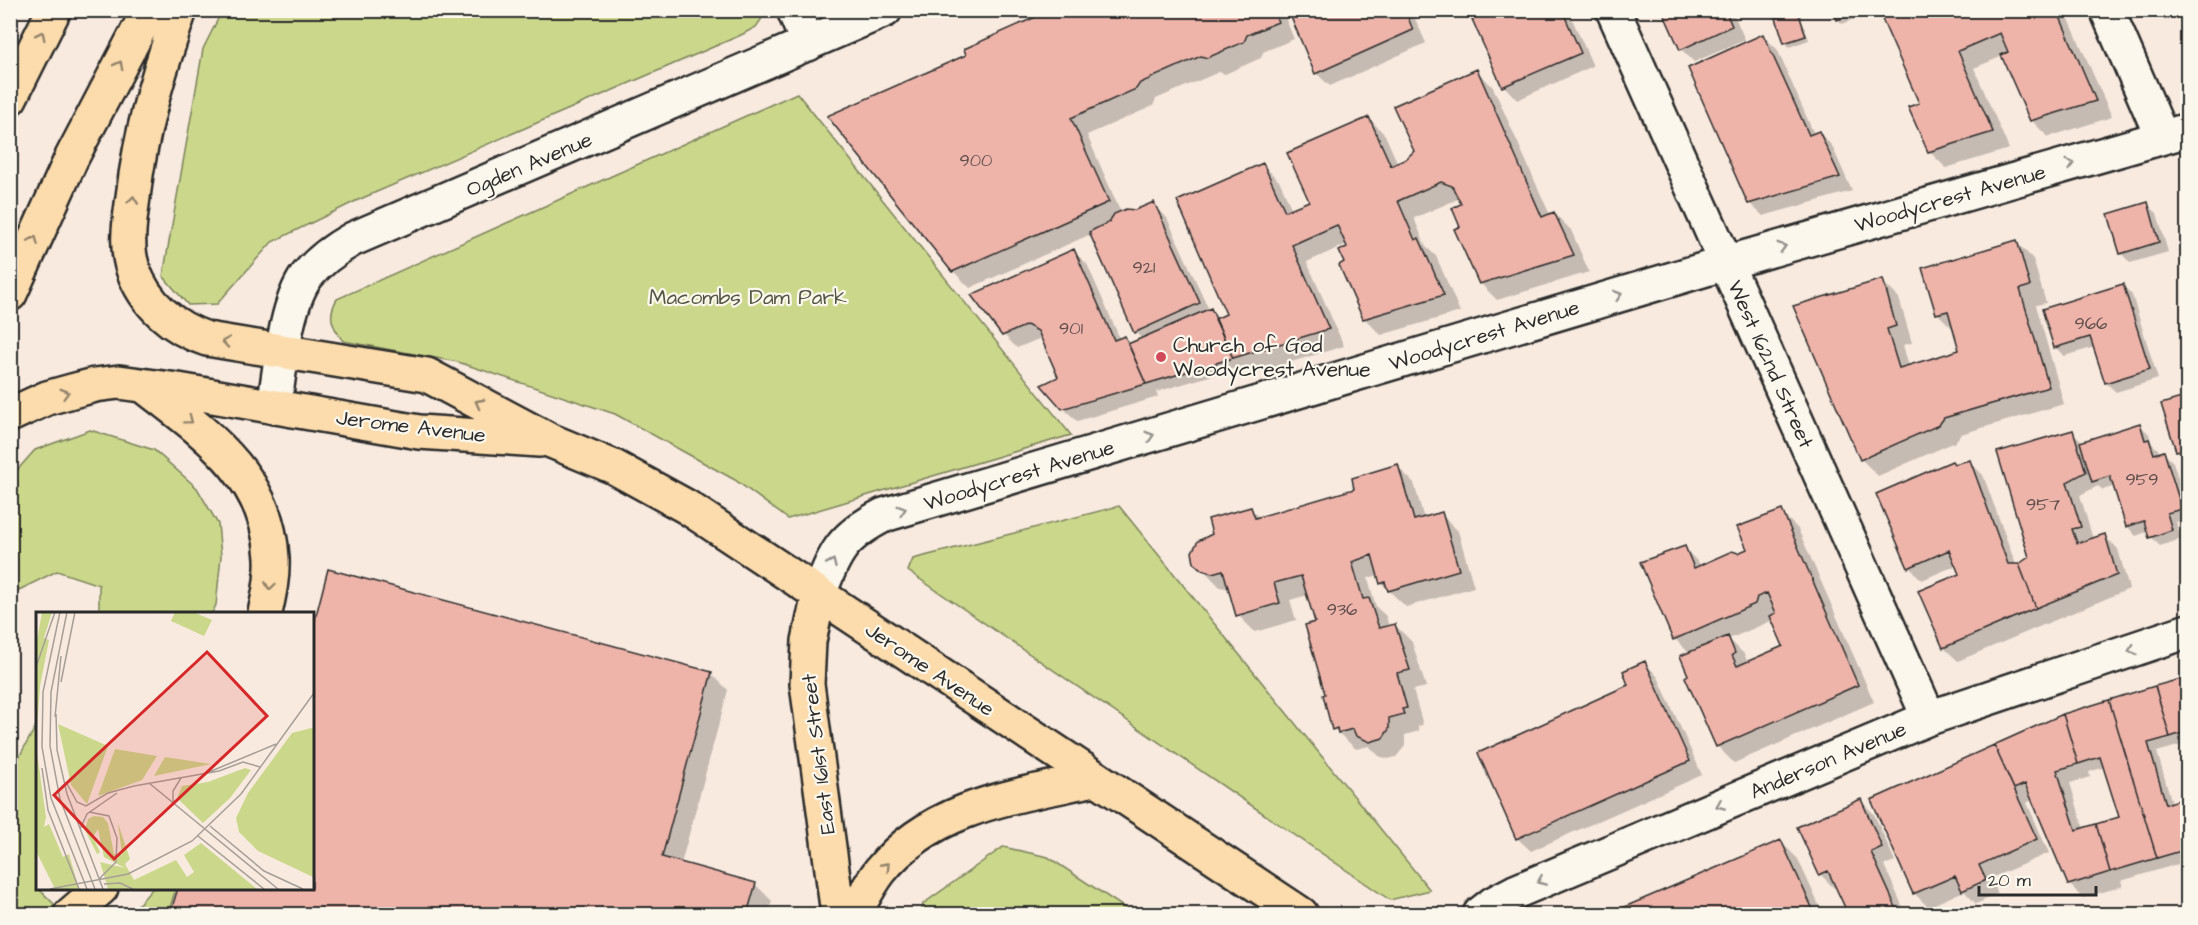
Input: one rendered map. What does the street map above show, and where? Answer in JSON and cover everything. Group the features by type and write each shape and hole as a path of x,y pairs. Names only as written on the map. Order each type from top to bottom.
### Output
{"main road":[{"path":"10,98 54,10"},
{"path":"10,294 72,158 149,10"},
{"name":"Jerome Avenue","path":"180,10 152,97 139,150 129,226 130,257 134,270 148,298 158,310 181,328 207,339 427,375 549,440 614,467 687,507 1301,915"},
{"name":"Jerome Avenue","path":"10,415 47,398 95,385 120,382 419,432 549,440"},
{"path":"143,385 207,434 224,451 253,488 270,534 273,561 265,612"},
{"name":"East 161st Street","path":"819,594 809,641 807,684 838,915"},
{"path":"854,915 879,873 918,836 941,820 992,802 1095,778"},
{"path":"71,915 100,889"}],"street":[{"path":"794,10 808,44"},
{"name":"Ogden Avenue","path":"274,407 290,316 305,279 314,267 337,248 353,239 885,10"},
{"name":"West 162nd Street","path":"1613,10 1929,718"},
{"path":"2107,10 2175,134"},
{"name":"Woodycrest Avenue","path":"819,594 834,556 843,544 867,524 884,515 1726,263 2175,134"},
{"name":"Anderson Avenue","path":"1480,915 1494,903 1515,892 1929,718 2187,631"}],"green space":[{"path":"760,10 763,17 756,27 741,35 358,200 272,242 217,304 188,305 163,276 203,49 222,11"},
{"name":"Macombs Dam Park","path":"797,93 1071,435 788,519 735,480 615,414 458,362 343,341 336,330 332,321 332,311 337,299"},
{"path":"90,430 154,450 197,488 218,524 221,556 216,605 212,612 99,612 99,585 57,571 11,594 11,477 35,450"},
{"path":"1119,506 1430,890 1390,900 908,571 913,559"},
{"path":"36,726 36,889 39,889 64,914 11,914 11,772"},
{"path":"1003,847 1048,857 1134,914 921,914 923,904"},
{"path":"152,889 176,889 168,914 130,914"}],"building":[{"path":"1066,10 1273,10 1278,22 1247,35 1244,42 1207,58 1201,56 1140,83 1136,89 1071,118 1109,202 952,272 827,116 966,55 964,49 1049,11 1051,17"},
{"path":"1288,10 1405,10 1413,30 1315,74"},
{"path":"1468,10 1562,10 1581,53 1502,87"},
{"path":"1662,10 1725,10 1732,26 1680,50"},
{"path":"1833,10 1858,10 1859,12 1837,20"},
{"path":"1878,10 2057,10 2096,101 2030,121 2001,55 2008,52 2000,33 1958,51 1993,132 1928,152 1908,107 1919,103"},
{"path":"1798,11 1806,36 1784,43 1776,18"},
{"path":"1763,34 1809,135 1819,131 1840,177 1748,204 1688,68"},
{"path":"1477,69 1542,217 1554,212 1574,255 1479,284 1454,229 1460,227 1452,208 1461,204 1452,186 1441,182 1398,201 1415,240 1419,238 1444,295 1363,319 1339,265 1344,262 1339,251 1347,247 1337,225 1292,245 1329,329 1233,358 1215,319 1226,314 1177,201 1263,163 1285,211 1309,201 1287,153 1369,117 1391,166 1406,159 1414,151 1393,106"},
{"path":"1154,202 1200,303 1134,333 1089,232 1109,222 1114,214 1126,209 1135,210"},
{"path":"2148,202 2159,242 2120,254 2108,214"},
{"path":"2017,240 2030,286 2020,289 2049,387 1944,418 1939,425 1860,460 1793,306 1883,279 1896,326 1887,329 1899,368 1933,358 1959,350 1948,311 1936,314 1922,268"},
{"path":"1074,249 1114,340 1125,336 1146,384 1062,409 1041,385 1058,377 1038,331 1027,325 1002,336 971,295"},
{"path":"2123,284 2150,369 2105,383 2090,337 2054,348 2042,309"},
{"path":"1211,308 1233,358 1146,384 1128,344"},
{"path":"2188,396 2188,448 2176,451 2161,404"},
{"path":"2140,423 2145,440 2149,439 2154,454 2164,451 2182,509 2167,513 2172,530 2149,538 2144,521 2126,527 2110,476 2092,482 2080,442"},
{"path":"2073,430 2086,472 2067,482 2081,527 2072,529 2077,543 2105,534 2117,575 2036,608 2019,564 2029,557 1997,452"},
{"path":"1970,460 2008,564 2019,564 2036,608 1943,648 1918,591 1959,574 1949,550 1908,568 1876,494 1952,461 1954,464"},
{"path":"1398,464 1414,520 1442,512 1459,570 1388,591 1385,582 1380,584 1372,555 1352,562 1363,599 1369,598 1379,628 1395,624 1410,670 1397,673 1407,708 1402,709 1404,714 1389,718 1389,729 1383,738 1370,742 1356,736 1353,729 1338,733 1337,728 1332,730 1323,695 1325,694 1305,625 1315,622 1301,576 1274,583 1280,603 1236,616 1223,570 1212,573 1202,570 1194,563 1192,552 1198,541 1212,534 1208,519 1251,507 1255,518 1354,489 1352,478"},
{"path":"1782,510 1858,685 1716,747 1685,677 1688,675 1680,656 1728,636 1735,653 1732,655 1737,666 1783,646 1770,616 1776,613 1767,593 1757,597 1755,604 1673,640 1640,562 1685,546 1694,568 1732,551 1738,553 1747,549 1737,527"},
{"path":"328,569 712,672 662,857 756,883 747,914 170,914 178,889 314,889 314,623"},
{"path":"1645,661 1690,761 1516,839 1478,753 1628,685 1623,671"},
{"path":"2188,677 2188,731 2170,737 2155,686"},
{"path":"2155,686 2170,737 2148,743 2166,804 2188,797 2188,849 2157,858 2109,700"},
{"path":"2109,700 2157,858 2110,872 2096,824 2119,817 2100,757 2078,764 2063,714"},
{"path":"2063,714 2078,764 2057,770 2076,830 2096,824 2110,872 2068,885 2025,784 2014,789 1994,745"},
{"path":"1994,745 2037,839 1979,865 1986,880 1962,891 1955,876 1913,894 1871,800"},
{"path":"1861,799 1882,847 1871,852 1899,914 1848,914 1828,871 1819,875 1797,827"},
{"path":"1781,840 1815,914 1608,914"}],"place":[{"name":"Church of God Woodycrest Avenue","path":"1161,357"}]}
